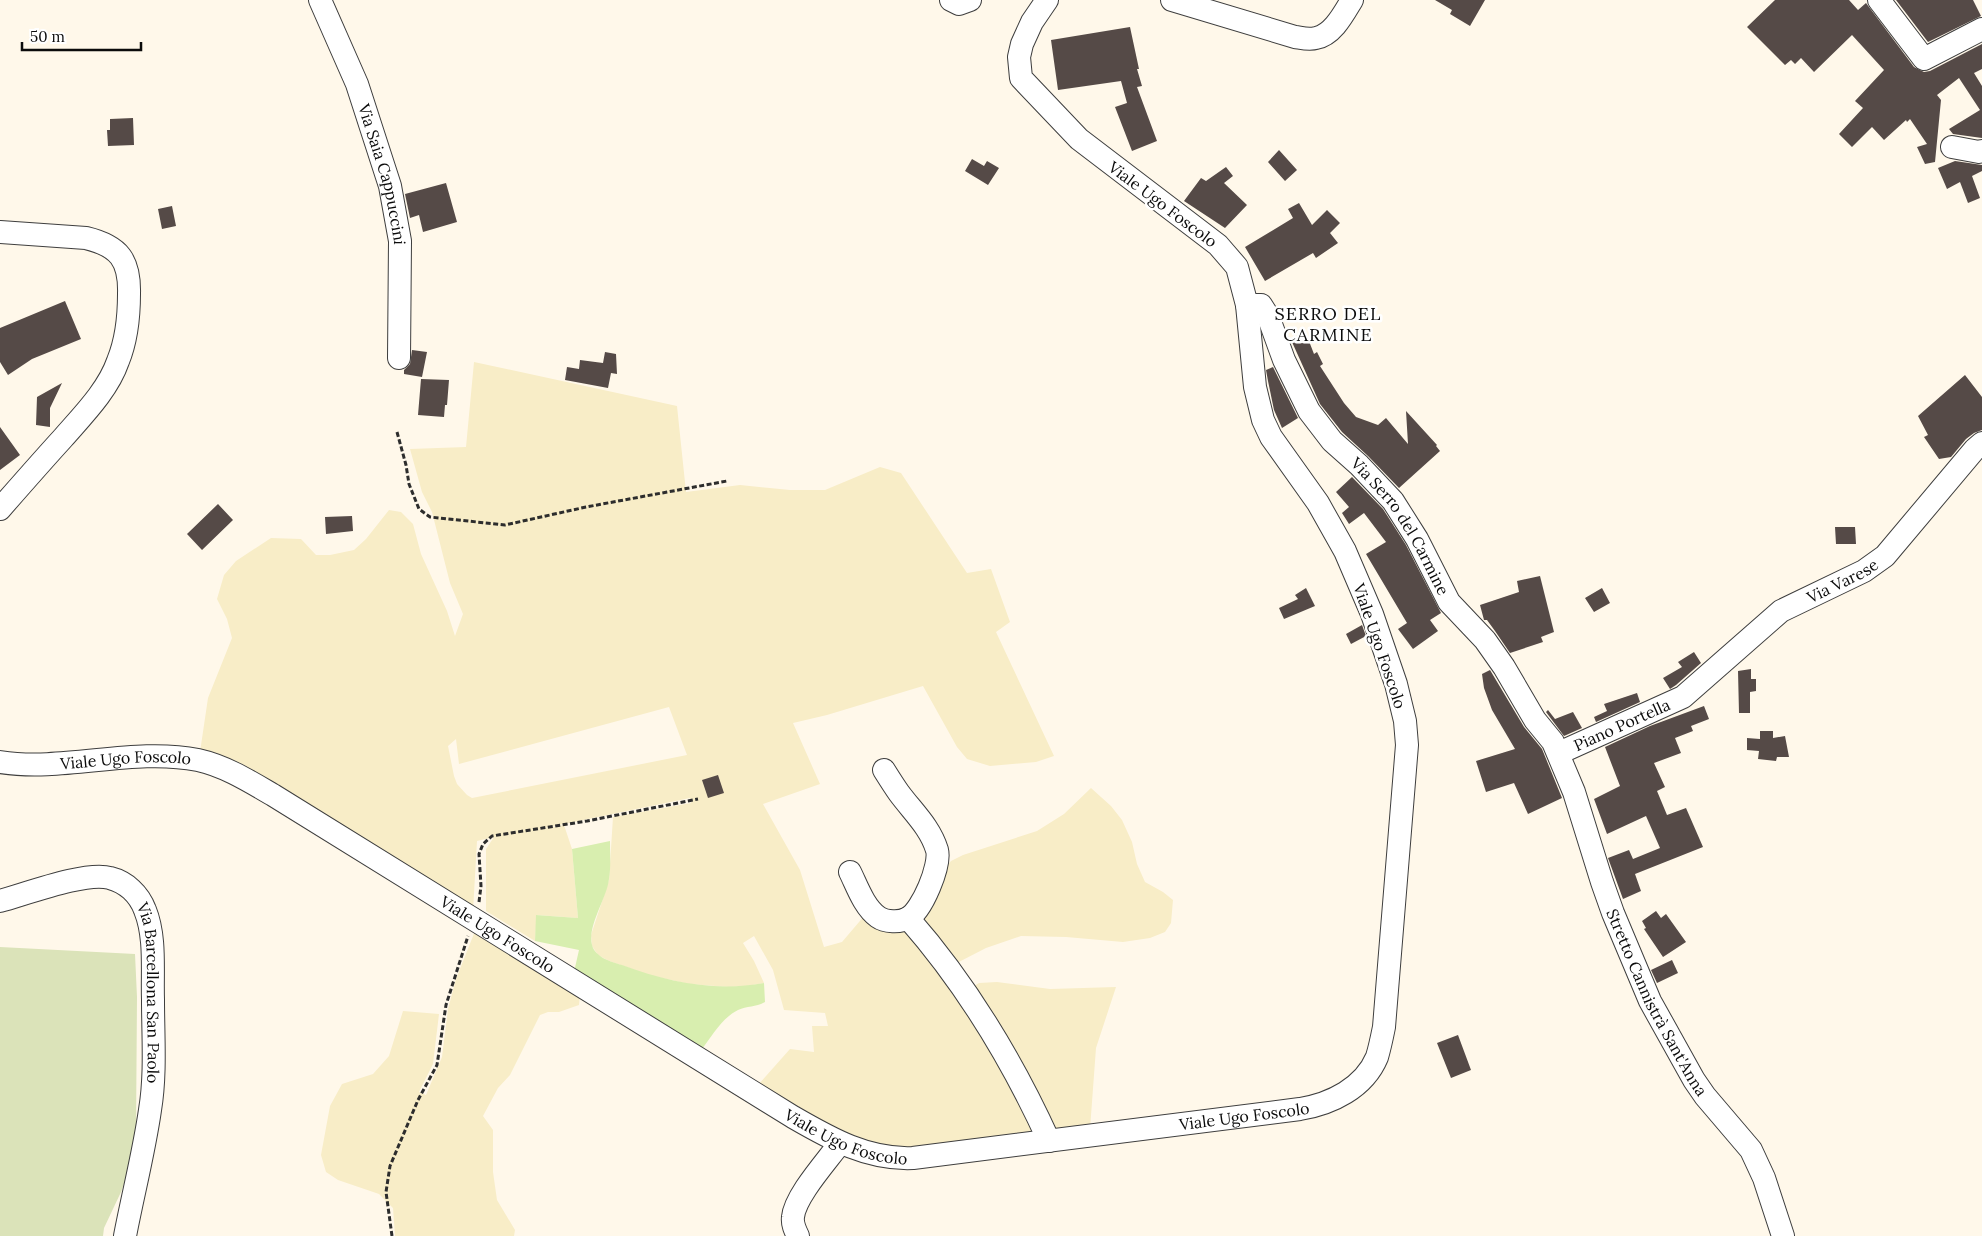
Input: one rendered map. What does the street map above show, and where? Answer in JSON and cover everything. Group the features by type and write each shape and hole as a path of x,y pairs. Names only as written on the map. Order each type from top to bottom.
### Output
{"street":[{"name":"Via Saia Cappuccini","path":"320,0 357,84 390,186 400,241 399,358"},
{"path":"951,0 960,4 970,0"},
{"name":"Viale Ugo Foscolo","path":"0,762 35,764 178,757 215,765 233,772 793,1117 840,1143 872,1155 898,1159 1314,1107 1344,1094 1357,1084 1372,1066 1380,1046 1384,1027 1406,750 1405,721 1396,684 1372,614 1345,551 1318,503 1271,437 1263,420 1255,387 1247,305 1237,267 1218,244 1079,140 1021,78 1019,57 1022,44 1032,22 1047,0"},
{"path":"1172,0 1295,37 1310,39 1317,38 1330,30 1352,0"},
{"path":"1879,0 1924,59 1982,29"},
{"path":"1952,147 1982,151"},
{"path":"0,232 86,238 100,242 112,247 120,255 127,268 130,282 125,341 110,378 81,417 0,509"},
{"name":"Via Serro del Carmine","path":"1247,305 1261,305 1268,316 1284,360 1309,411 1332,441 1359,465 1393,501 1417,539 1449,602 1485,640 1504,667 1535,720 1554,742 1559,753"},
{"name":"Via Varese","path":"1683,697 1782,611 1864,571 1886,556 1982,443"},
{"name":"Piano Portella","path":"1559,753 1683,697"},
{"name":"Stretto Cannistrà Sant'Anna","path":"1559,753 1574,792 1607,897 1650,1001 1694,1080 1705,1096 1751,1150 1764,1178 1784,1236"},
{"path":"850,872 871,910 880,918 889,921 908,918 922,904 937,865 938,852 928,829 899,793 884,770"},
{"name":"Via Barcellona San Paolo","path":"0,901 80,878 101,876 112,878 130,888 146,911 151,938 154,1077 150,1111 125,1236"},
{"path":"908,918 956,980 988,1027 1012,1068 1049,1141"},
{"path":"798,1236 793,1219 795,1206 800,1196 840,1143"}],"path":[{"path":"397,432 406,464 409,484 419,509 430,517 505,525 586,507 727,481"},
{"path":"392,1236 386,1192 390,1166 418,1100 437,1065 446,1006 466,946 472,918 478,908 481,886 480,854 483,844 492,836 587,821 698,799"}],"shaded area":[{"path":"474,362 677,406 686,492 740,485 790,490 825,490 880,467 901,473 967,573 991,569 1010,622 996,632 1054,756 1036,762 990,766 967,759 957,747 923,686 827,715 793,723 820,784 763,804 800,870 824,947 842,942 865,915 914,929 1044,1135 898,1154 870,1147 758,1085 790,1049 814,1052 812,1026 828,1026 825,1013 784,1010 773,970 754,936 743,943 764,983 747,986 728,987 689,984 649,975 609,961 598,955 592,946 591,935 609,880 613,817 691,803 690,798 530,831 564,825 572,849 578,918 537,915 535,941 486,911 486,849 494,837 477,841 473,911 242,764 200,752 208,698 232,638 227,619 217,599 224,575 236,561 271,538 301,539 316,555 330,555 354,550 366,539 389,510 401,512 413,524 421,554 447,611 455,636 463,614 450,583 432,512 422,492 410,449 466,447","holes":["669,707 687,755 472,798 457,784 448,746 456,739 459,764"]},
{"path":"1091,788 1111,806 1122,820 1132,842 1137,864 1145,882 1173,900 1171,923 1165,932 1150,938 1123,942 1066,937 1021,936 986,948 953,965 921,928 926,898 932,885 951,861 963,855 1037,831 1064,814"},
{"path":"475,931 580,994 579,1005 559,1012 548,1012 540,1015 510,1075 498,1088 483,1116 493,1130 493,1172 497,1200 515,1230 514,1236 395,1236 393,1208 379,1194 338,1180 326,1172 321,1155 330,1106 342,1084 373,1074 389,1056 403,1011 439,1014 433,1064 419,1092 426,1095 442,1057 448,1009 456,979"},
{"path":"997,982 1050,989 1116,987 1096,1048 1090,1129 1049,1135 974,986 979,983"}],"green space":[{"path":"610,841 609,879 591,937 596,953 608,961 674,981 710,986 746,986 764,983 765,1002 732,1013 702,1049 574,972 579,950 535,941 536,915 578,918 572,849"},
{"path":"0,947 135,954 137,997 136,1132 131,1164 121,1192 104,1228 103,1236 0,1236"}],"building":[{"path":"1435,0 1485,0 1470,26 1450,14 1452,10"},
{"path":"1775,0 1849,0 1858,10 1866,3 1914,67 1924,72 1930,71 1982,44 1982,69 1974,73 1982,86 1982,138 1953,134 1949,129 1980,110 1959,78 1937,95 1941,100 1935,162 1925,164 1917,147 1927,144 1910,119 1907,122 1906,120 1884,140 1872,127 1852,147 1839,134 1863,108 1855,101 1884,70 1852,35 1814,72 1801,58 1795,64 1791,60 1785,65 1747,27"},
{"path":"1896,0 1973,0 1981,16 1928,42"},
{"path":"1130,27 1139,69 1137,69 1142,86 1137,87 1157,141 1132,151 1115,107 1127,103 1121,81 1058,90 1051,40"},
{"path":"133,118 134,145 108,146 107,130 110,130 110,119"},
{"path":"1279,150 1297,170 1285,181 1268,162"},
{"path":"972,159 984,166 987,161 999,168 988,185 965,171"},
{"path":"1955,161 1982,165 1982,171 1972,176 1980,198 1968,203 1960,182 1947,189 1938,168"},
{"path":"1226,167 1233,176 1224,183 1247,205 1225,228 1184,201 1201,178 1206,181"},
{"path":"446,183 457,222 423,232 419,215 410,218 405,194"},
{"path":"1299,203 1312,225 1327,210 1340,223 1330,233 1338,243 1316,258 1313,253 1265,281 1245,247 1293,218 1288,209"},
{"path":"172,206 176,226 162,229 158,209"},
{"path":"65,301 81,339 32,359 8,375 0,362 0,328"},
{"path":"1307,336 1314,354 1317,352 1323,364 1320,366 1344,403 1356,417 1378,425 1386,418 1408,444 1406,411 1437,445 1440,451 1399,488 1342,432 1320,404 1292,342"},
{"path":"412,350 427,352 422,377 404,374 404,370 410,364"},
{"path":"605,352 616,354 617,374 611,373 608,388 565,380 567,367 579,369 580,360 603,363"},
{"path":"1273,367 1298,418 1282,428 1274,410 1266,370"},
{"path":"1965,375 1982,397 1982,430 1966,439 1951,457 1939,459 1924,437 1928,435 1918,416"},
{"path":"421,379 449,380 444,417 418,415"},
{"path":"62,383 50,408 50,427 36,425 37,397"},
{"path":"0,427 20,455 0,470"},
{"path":"1352,477 1383,509 1406,545 1441,613 1430,620 1438,631 1413,649 1398,629 1407,623 1366,554 1386,542 1364,513 1349,524 1342,513 1349,507 1336,492"},
{"path":"218,504 233,520 202,550 187,534"},
{"path":"352,516 353,531 326,534 325,517"},
{"path":"1835,527 1855,527 1856,544 1836,544"},
{"path":"1540,576 1554,632 1541,637 1543,642 1510,653 1487,620 1484,620 1480,605 1519,592 1517,581"},
{"path":"1306,588 1315,606 1284,619 1279,608 1298,599 1295,595"},
{"path":"1602,588 1610,603 1594,612 1585,598"},
{"path":"1362,625 1366,636 1351,644 1346,634"},
{"path":"1694,652 1701,663 1670,689 1663,678 1682,667 1678,662"},
{"path":"1751,669 1751,679 1756,679 1756,691 1750,692 1750,713 1739,713 1738,671"},
{"path":"1490,670 1524,727 1542,749 1562,798 1528,814 1514,783 1486,792 1476,761 1515,749 1492,710 1484,688 1482,674"},
{"path":"1637,693 1640,702 1596,722 1594,717 1607,711 1604,704"},
{"path":"1704,706 1709,719 1691,726 1693,731 1675,738 1681,753 1654,763 1665,787 1657,791 1667,815 1686,808 1703,847 1635,874 1641,891 1623,899 1608,858 1629,850 1633,859 1660,848 1646,816 1607,834 1594,799 1620,786 1605,747 1650,726"},
{"path":"1548,710 1555,719 1573,712 1582,728 1564,736 1546,712"},
{"path":"1760,731 1773,731 1773,738 1785,736 1789,757 1777,757 1776,761 1758,759 1759,751 1747,750 1747,738 1760,739"},
{"path":"718,775 724,793 708,798 702,780"},
{"path":"1656,911 1661,918 1666,914 1686,942 1663,957 1644,929 1646,928 1642,921"},
{"path":"1672,960 1678,973 1657,983 1651,970"},
{"path":"1458,1035 1471,1070 1451,1078 1437,1043"}],"district":[{"name":"SERRO DEL CARMINE","path":"1328,323"}]}
